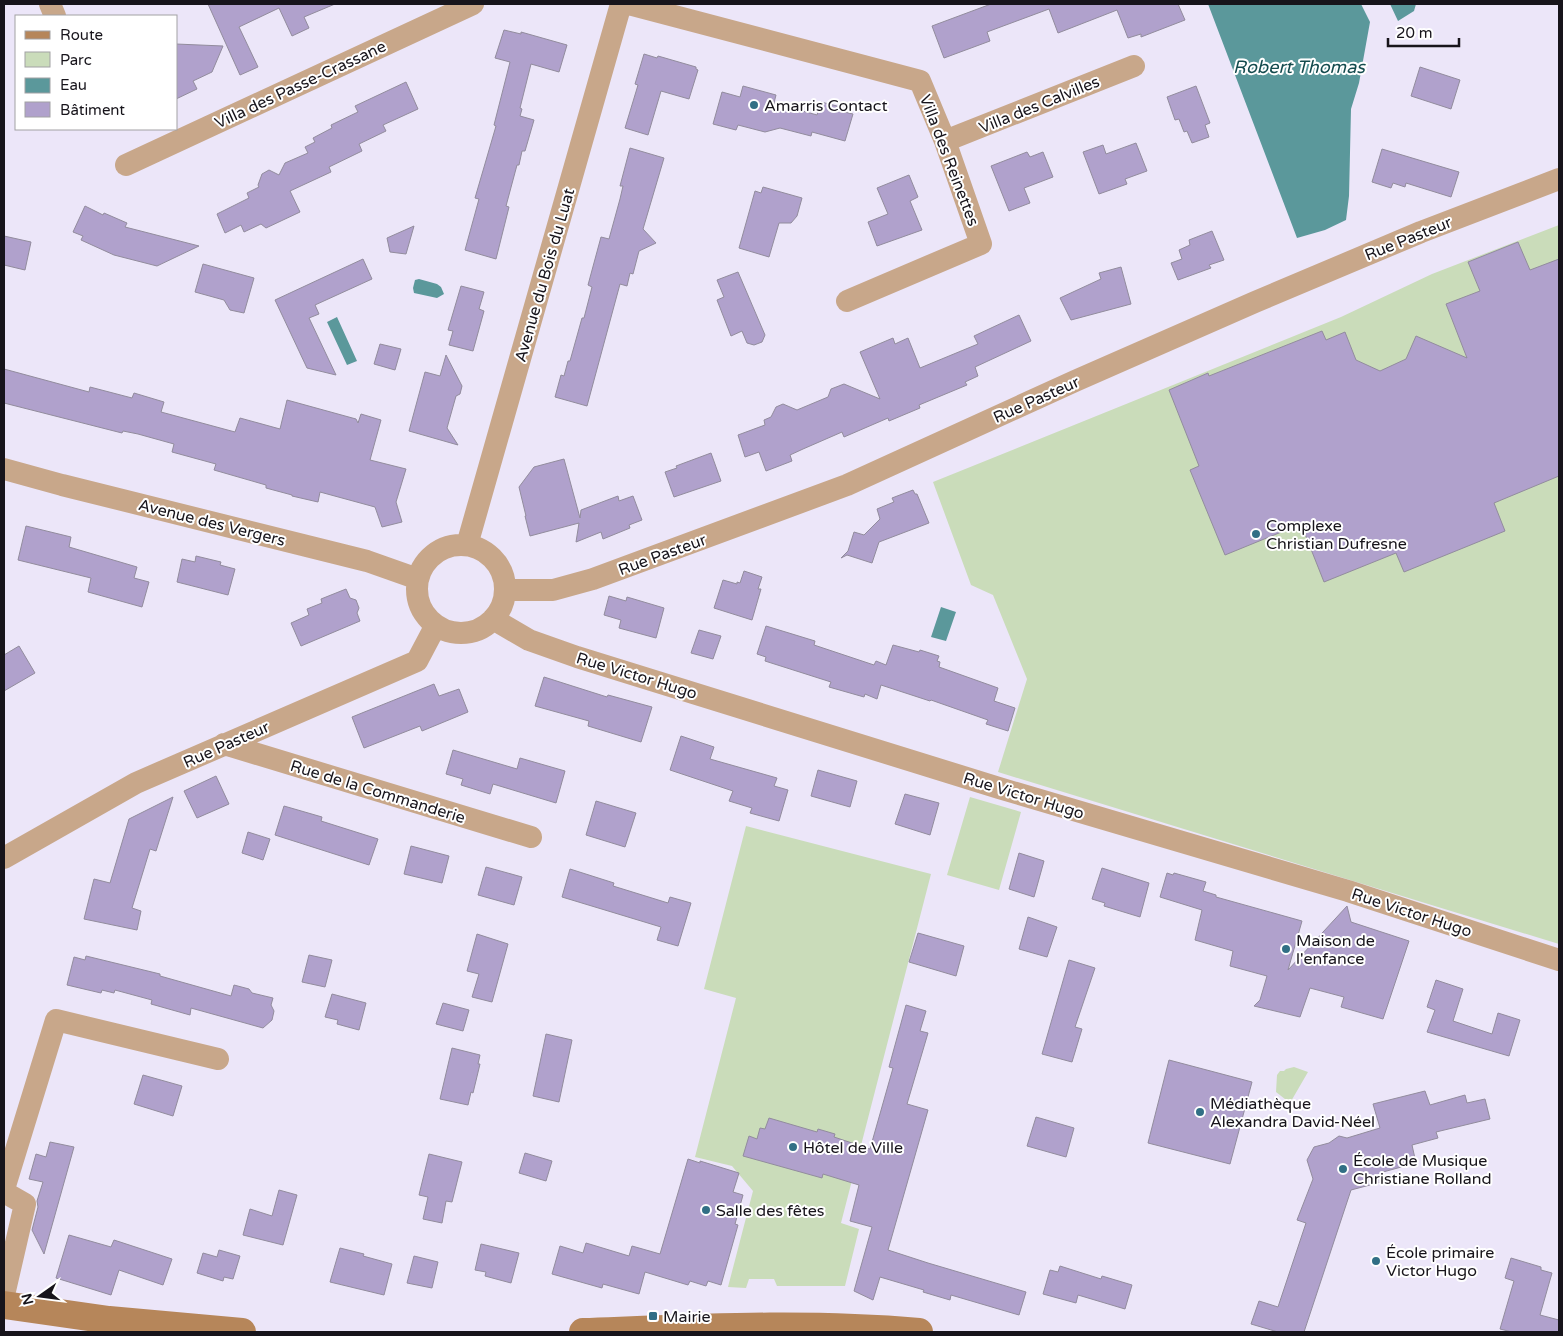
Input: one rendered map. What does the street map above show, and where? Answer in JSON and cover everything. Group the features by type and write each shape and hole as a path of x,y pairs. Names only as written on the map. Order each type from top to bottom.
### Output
{"street":[{"name":"Villa des Passe-Crassane","path":"126,165 474,4"},
{"name":"Avenue du Bois du Luat","path":"467,545 621,4"},
{"name":"Villa des Reinettes","path":"629,4 920,81 945,141 982,244 847,301"},
{"name":"Villa des Calvilles","path":"945,141 1134,66"},
{"name":"Rue Pasteur","path":"505,590 553,590 593,579 847,485 1075,381 1255,302 1412,236 1559,179"},
{"name":"Avenue des Vergers","path":"4,469 367,561 418,579"},
{"path":"467,545 479,549 490,556 498,565 503,577 504,600 500,611 483,627 472,632 447,631 436,625 420,605 418,579 423,567 431,557 441,550 467,545"},
{"name":"Rue Victor Hugo","path":"493,619 529,640 576,657 999,788 1348,891 1559,960"},
{"name":"Rue Pasteur","path":"4,858 136,783 417,661 436,625"},
{"name":"Rue de la Commanderie","path":"224,744 531,837"},
{"path":"4,1295 25,1204 4,1191 56,1020 218,1058"},
{"path":"4,1305 110,1320 242,1332"},
{"path":"582,1332 867,1328 919,1332"}],"green space":[{"name":"Complexe Christian Dufresne","path":"1559,225 1559,944 998,772 1027,679 993,595 971,585 933,482 1341,317 1432,274"},
{"path":"970,797 1021,812 999,890 947,875"},
{"path":"746,826 931,874 841,1223 859,1229 845,1286 777,1286 774,1279 749,1279 746,1288 728,1287 753,1191 732,1166 695,1157 736,998 704,989"},
{"path":"1294,1067 1308,1072 1290,1103 1276,1092 1277,1075 1280,1071"}],"water":[{"name":"Robert Thomas","path":"1208,4 1361,4 1370,22 1359,83 1351,109 1349,196 1346,220 1325,230 1297,238"},
{"name":"Robert Thomas","path":"1390,4 1416,4 1414,11 1398,21"},
{"path":"419,279 437,284 441,287 444,294 437,298 414,293 415,280"},
{"path":"337,317 357,361 347,365 327,322"},
{"path":"941,607 956,612 946,641 931,637"}],"building":[{"path":"208,4 335,4 304,17 309,28 292,36 279,8 239,27 258,67 240,75"},
{"path":"991,4 1178,4 1185,20 1141,37 1141,34 1128,38 1117,10 1058,33 1049,9 987,32 990,41 944,58 932,26"},
{"path":"504,30 521,34 521,32 567,45 559,72 531,64 520,108 522,109 520,116 534,120 525,151 522,151 519,165 517,165 506,206 509,207 496,259 465,250 479,199 475,198 496,126 494,125 510,62 495,58"},
{"path":"178,44 223,46 212,72 193,81 197,89 178,98"},
{"path":"644,54 696,67 698,70 689,99 661,91 648,135 625,128 638,85 635,84"},
{"path":"1420,67 1460,80 1451,109 1411,96"},
{"path":"406,82 418,109 383,125 386,131 359,144 362,151 329,167 331,172 290,191 300,212 266,228 261,224 244,232 241,225 225,233 217,214 249,198 247,193 259,187 262,174 269,170 279,175 285,163 308,153 305,147 315,142 313,138 332,128 331,125 358,112 355,106"},
{"path":"743,86 776,95 774,103 817,115 821,102 841,107 840,111 853,114 845,141 812,132 811,136 780,128 765,132 738,125 736,130 713,124 722,92 740,97"},
{"path":"1196,86 1210,123 1205,125 1209,137 1192,143 1187,131 1184,132 1179,119 1175,120 1167,97"},
{"path":"1136,143 1147,171 1125,179 1127,184 1099,194 1083,152 1103,145 1106,154"},
{"path":"630,148 664,158 643,229 656,243 639,251 633,274 630,273 627,286 620,284 587,406 555,397 561,375 564,376 582,318 584,318 592,287 588,285 601,237 609,239 623,186 620,186"},
{"path":"1382,149 1459,172 1451,197 1406,183 1405,187 1393,183 1391,188 1372,182"},
{"path":"1027,152 1030,157 1043,152 1053,177 1024,188 1030,203 1009,211 991,166"},
{"path":"909,175 918,197 910,201 922,230 877,246 868,222 888,214 877,188"},
{"path":"763,187 802,198 797,216 791,223 779,223 769,257 739,248 755,191 761,193"},
{"path":"85,206 103,215 104,213 127,223 125,227 199,246 157,266 114,255 81,240 83,236 73,232"},
{"path":"414,226 406,254 390,252 387,238"},
{"path":"1212,231 1224,260 1209,265 1211,268 1178,280 1171,263 1182,259 1179,250 1190,245 1189,240"},
{"path":"4,236 31,242 25,270 4,265"},
{"path":"1518,242 1530,270 1559,259 1559,476 1494,503 1505,531 1404,572 1396,553 1324,582 1301,524 1225,555 1190,470 1199,466 1169,390 1208,373 1209,376 1322,331 1326,340 1345,332 1356,360 1380,371 1406,359 1416,336 1467,358 1446,304 1480,291 1468,262"},
{"path":"363,259 372,279 315,305 319,314 309,318 336,375 307,368 275,300"},
{"path":"203,264 254,278 244,313 230,310 224,300 195,292"},
{"path":"1121,267 1131,304 1071,320 1060,298 1101,279 1099,273"},
{"path":"738,272 765,335 762,342 754,345 747,343 742,331 731,336 717,300 724,297 717,280"},
{"path":"461,286 484,292 479,309 484,311 473,351 449,345 453,331 448,330"},
{"path":"1019,315 1031,341 975,367 978,376 965,382 967,385 919,405 920,408 889,421 888,418 844,437 842,432 790,455 792,461 766,471 759,452 745,457 738,435 765,425 764,420 771,417 776,407 783,404 797,410 828,397 831,389 844,384 880,399 860,352 893,338 895,344 908,338 920,368 978,344 974,336"},
{"path":"380,344 401,349 395,370 374,364"},
{"path":"446,355 462,386 460,394 456,396 447,428 458,445 409,431 425,372 440,376"},
{"path":"4,369 89,392 90,387 132,398 134,393 164,402 161,412 235,432 240,418 280,429 287,400 356,419 358,423 361,414 381,420 370,460 406,469 396,502 402,522 382,527 375,507 320,492 318,502 292,496 266,488 266,485 214,470 216,464 172,452 174,444 4,403"},
{"path":"711,453 721,481 674,497 665,472"},
{"path":"564,459 580,518 581,510 618,496 619,501 633,496 642,520 629,525 630,528 603,539 601,532 576,542 579,523 530,536 519,487 534,467"},
{"path":"913,490 917,494 929,523 879,542 872,563 847,555 841,558 848,551 854,532 864,535 880,519 877,509 894,502 892,498"},
{"path":"26,526 71,537 69,547 137,567 134,578 149,582 142,607 88,592 91,578 18,560"},
{"path":"196,556 221,562 220,565 235,569 228,595 177,582 182,559 195,562"},
{"path":"744,571 762,577 758,589 761,589 752,620 714,608 723,580 737,584 737,582 740,583"},
{"path":"346,589 350,598 356,600 360,621 301,646 291,623 309,615 307,609 322,603 321,599"},
{"path":"609,596 626,601 627,597 664,608 656,638 619,628 621,620 604,615"},
{"path":"766,626 815,641 814,645 874,665 876,661 886,665 893,645 939,656 937,661 940,662 939,667 998,688 994,701 1015,708 1008,731 986,724 988,720 881,685 877,699 865,694 864,697 829,687 831,682 765,661 766,657 757,654"},
{"path":"699,630 721,636 713,659 691,653"},
{"path":"19,646 35,673 4,691 4,655"},
{"path":"544,677 607,697 608,695 652,707 641,742 588,726 589,721 535,706"},
{"path":"434,684 439,696 459,689 468,712 422,731 420,726 364,748 352,717"},
{"path":"681,736 714,747 710,759 777,778 774,786 788,790 779,821 750,813 752,808 729,801 733,791 670,770"},
{"path":"453,750 517,769 520,758 565,771 556,803 493,784 490,794 461,785 463,779 446,774"},
{"path":"818,770 857,781 850,807 811,796"},
{"path":"216,776 229,804 197,818 184,791"},
{"path":"905,794 939,803 930,835 895,824"},
{"path":"173,797 156,851 150,849 132,908 141,911 137,930 84,919 94,879 110,883 129,819"},
{"path":"596,801 636,813 625,847 586,835"},
{"path":"284,806 322,817 321,821 378,839 369,865 275,835"},
{"path":"248,832 270,839 263,860 242,853"},
{"path":"411,846 449,856 442,883 404,874"},
{"path":"1019,853 1044,861 1034,897 1009,889"},
{"path":"486,867 522,877 514,905 478,895"},
{"path":"1102,868 1149,883 1140,917 1104,906 1105,903 1092,899"},
{"path":"570,869 614,883 613,886 668,903 670,897 691,903 678,946 657,940 661,927 562,897"},
{"path":"1167,873 1173,875 1174,873 1206,882 1203,891 1216,895 1216,897 1302,921 1288,970 1347,906 1351,922 1409,941 1383,1019 1341,1007 1344,997 1310,988 1300,1017 1254,1006 1260,1000 1267,976 1230,966 1233,951 1195,940 1202,910 1160,897"},
{"path":"1028,917 1057,927 1047,957 1019,949"},
{"path":"918,933 964,946 956,976 909,962"},
{"path":"477,934 508,944 492,1002 472,997 479,974 467,971"},
{"path":"309,955 332,960 325,987 302,982"},
{"path":"86,956 160,974 160,976 231,996 234,985 249,989 252,993 273,998 271,1005 274,1011 272,1020 263,1028 191,1008 190,1015 151,1004 152,1000 115,990 114,993 102,990 101,993 67,985 74,957 85,960"},
{"path":"1069,960 1095,968 1075,1027 1082,1029 1072,1062 1042,1054"},
{"path":"1436,980 1463,989 1453,1021 1492,1034 1498,1013 1520,1020 1509,1056 1427,1032 1435,1010 1427,1007"},
{"path":"332,994 366,1003 359,1030 337,1024 338,1020 325,1017"},
{"path":"443,1003 469,1010 463,1031 436,1024"},
{"path":"906,1005 926,1011 920,1031 928,1033 907,1104 928,1110 888,1250 1026,1292 1019,1315 951,1295 950,1300 880,1277 873,1300 854,1291 872,1227 850,1221 859,1185 823,1174 822,1178 743,1156 749,1136 757,1139 760,1128 765,1129 769,1118 817,1132 818,1129 835,1134 834,1137 870,1149 893,1068 889,1067"},
{"path":"546,1034 572,1040 559,1102 533,1096"},
{"path":"452,1048 480,1055 478,1064 480,1064 468,1105 440,1099"},
{"name":"Médiathèque Alexandra David-Néel","path":"1169,1060 1252,1082 1230,1164 1148,1143"},
{"path":"143,1075 182,1086 173,1116 134,1104"},
{"path":"1425,1091 1430,1105 1465,1095 1467,1103 1485,1099 1490,1119 1436,1132 1438,1138 1412,1145 1416,1163 1383,1172 1385,1181 1351,1190 1304,1332 1278,1332 1251,1324 1259,1301 1278,1307 1306,1223 1297,1220 1313,1179 1307,1160 1314,1147 1329,1143 1339,1136 1347,1138 1380,1128 1373,1104"},
{"path":"1036,1117 1074,1128 1066,1157 1027,1146"},
{"path":"50,1142 74,1147 44,1254 32,1230 38,1207 37,1201 43,1182 29,1179 36,1154 46,1157"},
{"path":"525,1153 552,1161 546,1181 519,1173"},
{"path":"429,1154 462,1162 452,1202 446,1201 442,1223 423,1219 428,1197 419,1195"},
{"name":"Salle des fêtes","path":"688,1159 739,1173 733,1192 743,1195 735,1224 738,1225 721,1285 708,1281 706,1286 690,1281 688,1285 645,1272 639,1294 603,1284 602,1288 552,1274 560,1246 583,1253 586,1243 629,1256 632,1246 660,1254"},
{"path":"279,1190 297,1195 283,1245 243,1235 250,1209 272,1216"},
{"path":"69,1235 111,1247 114,1240 172,1259 163,1285 119,1270 111,1295 56,1278"},
{"path":"481,1244 519,1253 511,1283 485,1276 486,1272 475,1270"},
{"path":"340,1248 392,1264 384,1295 330,1282"},
{"path":"219,1250 240,1256 233,1279 224,1277 223,1281 197,1273 203,1253 217,1257"},
{"path":"414,1256 438,1262 432,1288 407,1283"},
{"path":"1511,1258 1541,1267 1541,1270 1552,1273 1540,1315 1559,1320 1559,1332 1512,1332 1500,1329 1514,1281 1505,1278"},
{"path":"1060,1266 1101,1279 1102,1276 1132,1285 1125,1309 1078,1295 1076,1303 1043,1294 1050,1270 1058,1272"}],"place":[{"name":"Amarris Contact","path":"754,105"},
{"name":"Complexe Christian Dufresne","path":"1256,534"},
{"name":"Maison de l'enfance","path":"1286,949"},
{"name":"Médiathèque Alexandra David-Néel","path":"1200,1112"},
{"name":"Hôtel de Ville","path":"793,1147"},
{"name":"École de Musique Christiane Rolland","path":"1343,1169"},
{"name":"Salle des fêtes","path":"706,1210"},
{"name":"École primaire Victor Hugo","path":"1376,1261"},
{"name":"Mairie","path":"653,1316"}]}
